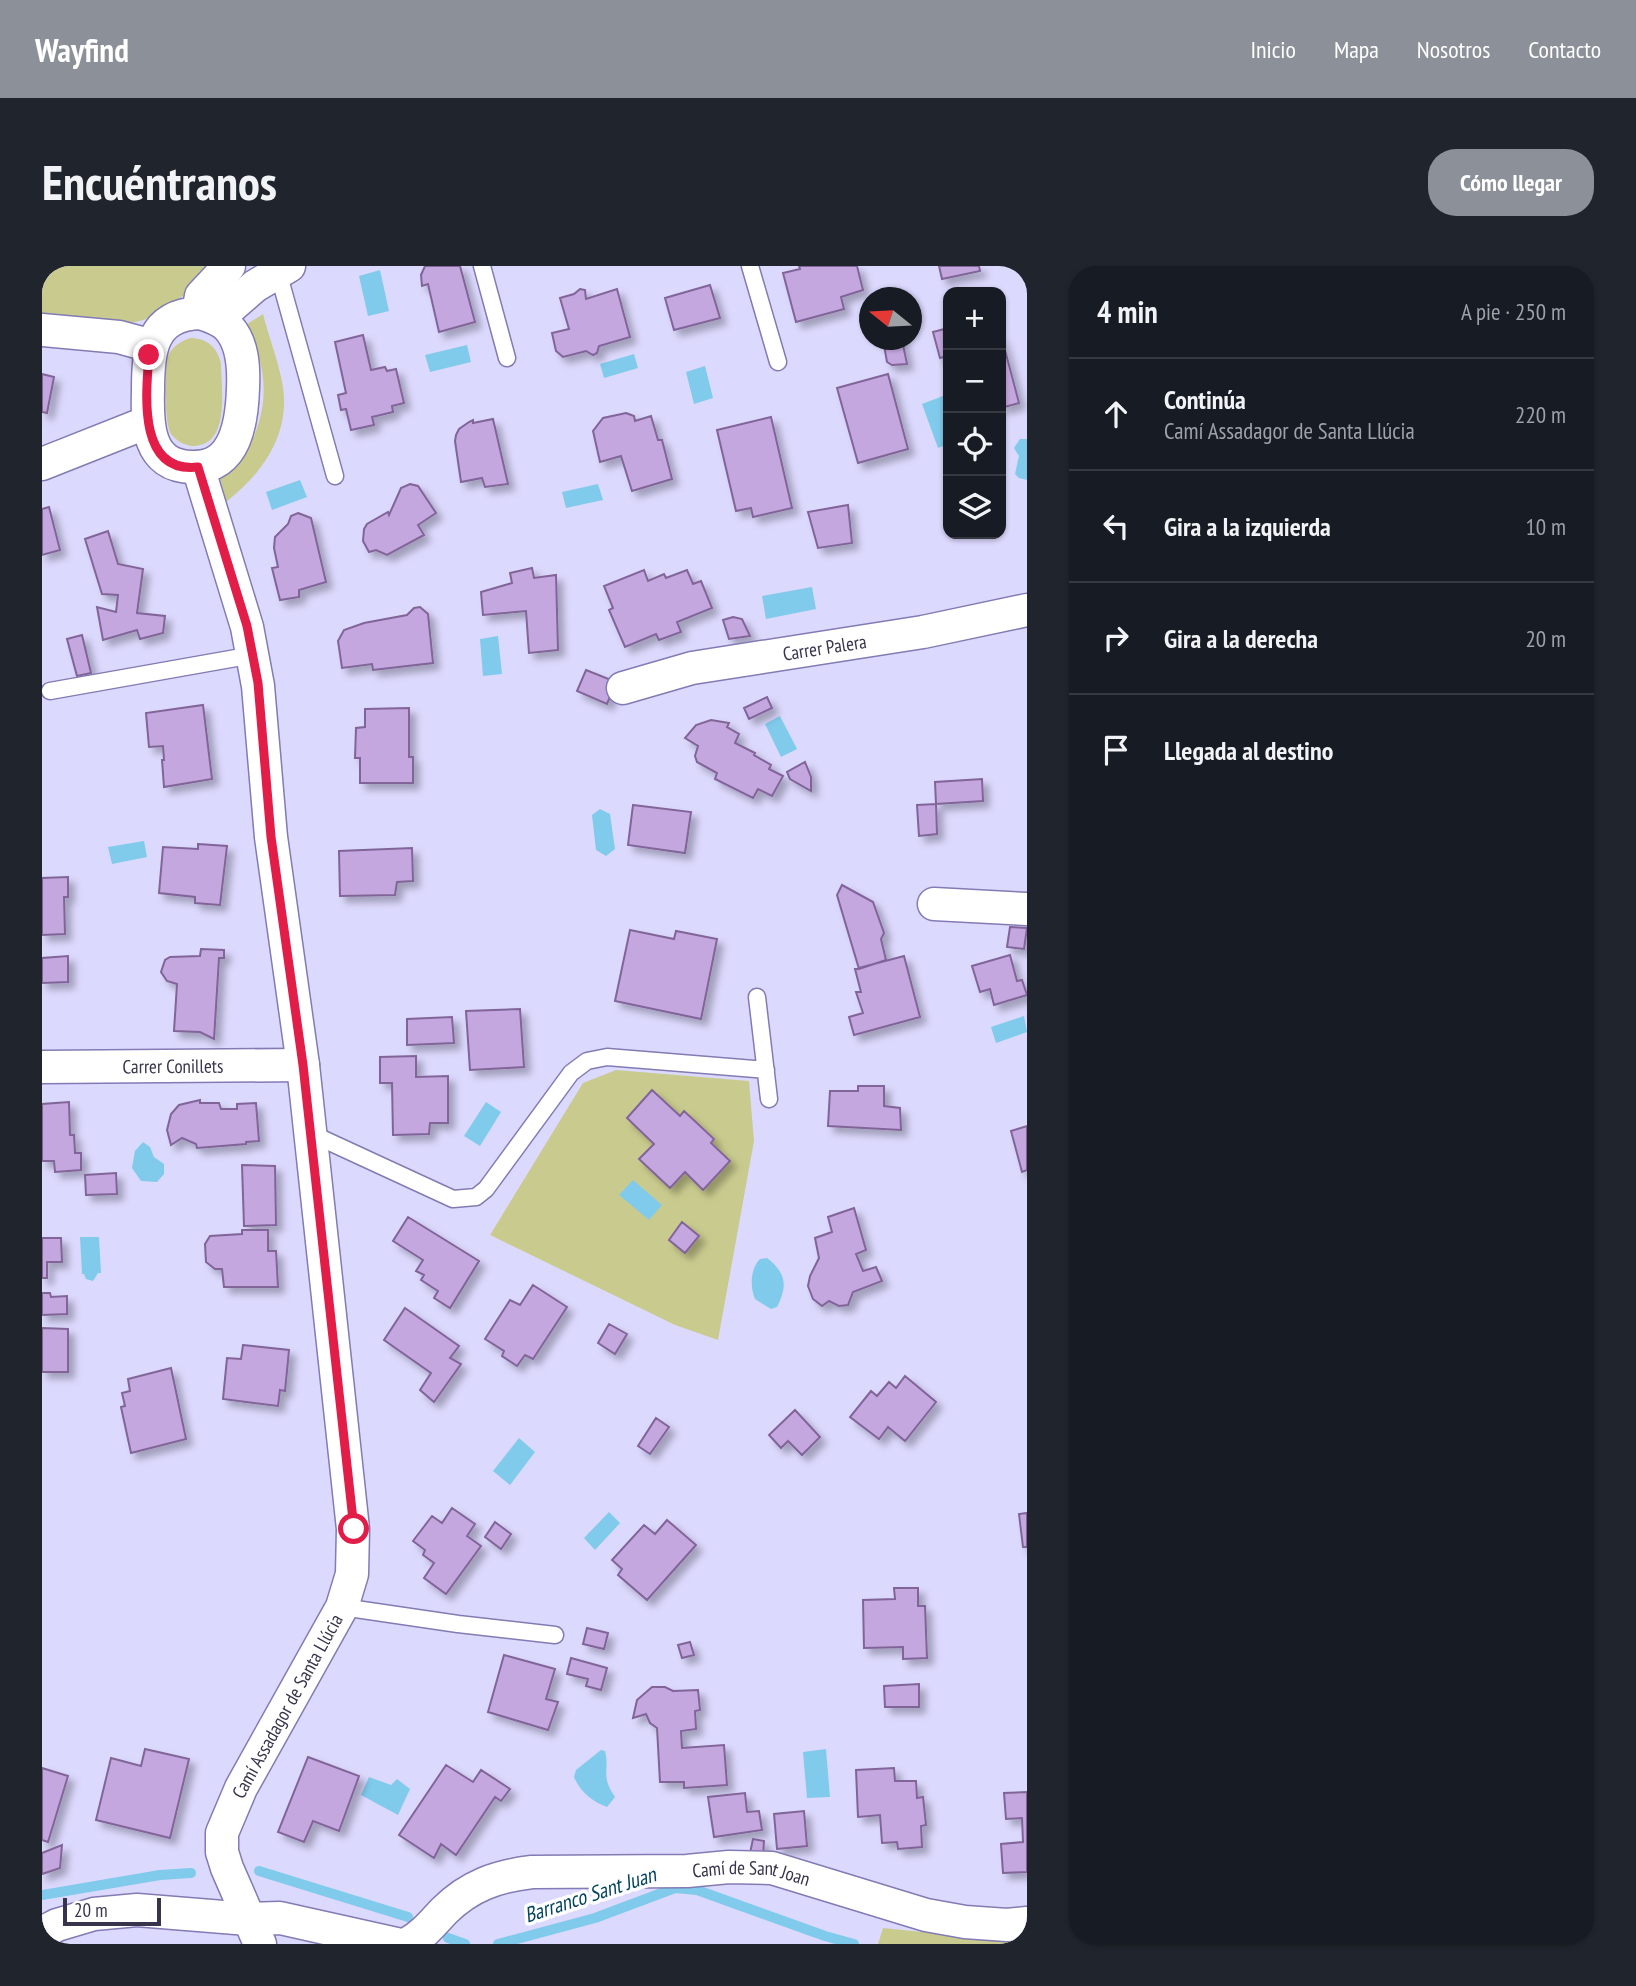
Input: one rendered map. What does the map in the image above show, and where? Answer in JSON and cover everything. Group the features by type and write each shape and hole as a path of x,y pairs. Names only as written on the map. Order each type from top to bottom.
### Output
{"street":[{"path":"207,316 201,296 229,266"},
{"path":"207,316 283,269"},
{"path":"185,314 207,316 227,325 236,338 244,369 242,415 233,445 223,457 209,465 198,467 178,465 164,457 154,445 148,430 148,369 152,346 161,329 172,319 185,314"},
{"path":"42,330 119,337 152,346"},
{"path":"42,464 148,422"},
{"name":"Camí Assadagor de Santa Llúcia","path":"198,467 247,626 253,655 262,720 271,837 303,1065 354,1529 352,1574 342,1607 254,1763 227,1817 222,1833 222,1852 227,1868 254,1932"},
{"name":"Carrer Palera","path":"623,688 692,668 923,632 1027,610"},
{"path":"934,904 1027,909"},
{"name":"Carrer Conillets","path":"42,1067 303,1065"},
{"name":"Camí de Sant Joan","path":"407,1944 418,1938 458,1898 476,1886 511,1875 532,1872 772,1868 926,1915 965,1922 1027,1923"},
{"path":"42,1933 57,1925 113,1910 136,1910 254,1932 297,1944"},
{"path":"254,1932 280,1919 397,1944"}],"lane":[{"path":"482,266 507,358"},
{"path":"750,266 778,362"},
{"path":"283,269 335,476"},
{"path":"50,691 253,655"},
{"path":"757,997 769,1098"},
{"path":"310,1133 453,1199 470,1198 486,1189 571,1073 587,1061 607,1057 766,1070"},
{"path":"342,1607 555,1635"}],"green space":[{"path":"42,266 215,266 183,296 156,315 121,324 94,324 42,319"},
{"path":"263,314 283,387 282,421 278,437 262,466 226,502 220,478 232,469 250,445 263,401 262,371 247,324"},
{"path":"190,338 210,344 217,352 221,363 222,386 219,426 214,436 206,443 194,446 181,443 171,434 167,419 166,394 169,354 178,344"},
{"path":"616,1070 749,1081 754,1141 718,1340 675,1325 490,1235 583,1083"},
{"path":"883,1928 991,1939 1027,1938 1027,1944 878,1944"}],"water":[{"path":"380,270 389,311 368,316 359,276"},
{"path":"467,345 471,362 430,372 425,355"},
{"path":"634,354 638,368 604,378 600,364"},
{"path":"705,366 713,398 694,404 686,372"},
{"path":"943,396 943,446 938,448 922,404"},
{"path":"1020,439 1027,439 1027,480 1015,474 1019,456 1014,448"},
{"path":"300,480 307,497 272,510 266,492"},
{"path":"598,484 603,500 566,508 562,492"},
{"path":"812,587 816,609 766,619 762,596"},
{"path":"498,636 502,674 483,676 480,639"},
{"path":"780,716 797,749 781,757 765,724"},
{"path":"600,809 610,814 615,849 606,856 596,850 592,815"},
{"path":"144,841 147,857 112,864 108,847"},
{"path":"1024,1016 1027,1032 996,1043 991,1027"},
{"path":"486,1102 501,1112 480,1146 464,1136"},
{"path":"143,1142 150,1147 154,1157 164,1164 164,1174 157,1182 141,1181 132,1168 135,1151"},
{"path":"633,1180 662,1205 649,1220 619,1195"},
{"path":"80,1237 99,1237 101,1273 98,1273 93,1281 82,1274"},
{"path":"767,1258 778,1269 784,1286 777,1307 771,1309 755,1299 752,1289 757,1263 760,1259"},
{"path":"519,1438 535,1452 510,1485 493,1471"},
{"path":"609,1512 620,1523 595,1550 584,1538"},
{"path":"826,1749 830,1797 807,1798 803,1752"},
{"path":"601,1750 605,1751 607,1778 615,1797 607,1807 588,1796 574,1777 576,1770"},
{"path":"369,1777 391,1785 397,1779 410,1789 398,1815 361,1795"}],"building":[{"path":"425,266 460,266 475,322 439,332 428,284 422,286 421,275"},
{"path":"799,266 857,266 862,287 859,287 859,291 841,297 844,309 796,322 783,273 800,269"},
{"path":"939,266 979,266 980,271 942,279"},
{"path":"710,285 720,318 674,330 665,298"},
{"path":"580,289 585,290 586,299 617,289 630,337 599,346 597,353 593,355 586,351 563,357 556,351 552,333 569,329 560,298"},
{"path":"943,329 943,357 940,358 933,332"},
{"path":"363,335 371,370 385,367 387,371 396,369 404,403 392,406 393,412 372,417 374,425 351,430 346,409 341,410 338,395 346,393 335,342"},
{"path":"885,350 904,350 907,364 892,365 887,362"},
{"path":"1006,354 1019,403 1006,407"},
{"path":"42,374 54,377 47,413 42,412"},
{"path":"888,374 908,449 858,463 837,388"},
{"path":"626,413 634,416 635,421 651,416 658,440 662,440 672,479 632,491 621,456 600,462 593,431 603,418"},
{"path":"771,417 792,508 753,517 751,508 736,511 717,430"},
{"path":"493,419 508,484 485,487 482,478 461,482 455,441 459,429 473,420 473,423"},
{"path":"410,484 418,486 436,513 418,525 424,535 387,555 376,550 369,552 363,541 367,524 388,512 389,515 401,488"},
{"path":"848,505 852,543 818,548 808,512"},
{"path":"49,507 60,550 42,555 42,509"},
{"path":"298,513 311,518 326,582 299,590 299,597 280,600 272,568 278,567 275,537 288,524 291,516"},
{"path":"108,531 118,564 143,569 137,613 165,616 163,633 140,639 137,630 103,640 97,607 116,612 118,595 102,594 85,539"},
{"path":"532,568 534,578 556,575 558,650 529,653 526,611 483,615 481,592 512,583 510,573"},
{"path":"644,570 648,581 664,574 666,578 687,570 693,584 701,581 712,608 677,622 681,632 659,640 656,634 625,647 609,610 613,608 604,586"},
{"path":"420,607 428,614 433,663 373,670 372,664 342,668 338,641 344,630 364,623 407,615 414,608"},
{"path":"733,617 742,619 750,636 729,639 723,620"},
{"path":"82,635 91,673 77,676 67,639"},
{"path":"586,670 616,682 607,704 577,691"},
{"path":"767,697 772,708 749,719 744,708"},
{"path":"203,705 212,779 164,787 163,746 149,747 146,713"},
{"path":"409,708 409,757 413,757 413,783 360,783 360,758 355,758 356,728 365,727 365,709"},
{"path":"711,720 729,723 727,727 739,734 735,743 755,753 754,755 771,765 769,769 783,776 772,796 758,789 753,798 715,779 717,773 697,762 695,756 698,746 685,738 696,725"},
{"path":"805,762 811,777 811,791 790,779 787,772"},
{"path":"982,779 983,801 936,804 935,782"},
{"path":"936,804 937,834 919,836 917,805"},
{"path":"633,805 691,812 685,853 628,845"},
{"path":"198,844 227,846 220,905 195,903 195,897 159,893 163,847 198,849"},
{"path":"412,848 413,881 397,882 395,895 340,896 339,851"},
{"path":"68,877 68,897 64,897 65,934 42,935 42,878"},
{"path":"842,885 873,902 884,933 881,939 886,960 859,969 837,895"},
{"path":"1010,927 1027,928 1024,949 1007,947"},
{"path":"630,930 674,939 676,931 717,939 701,1019 615,1001"},
{"path":"201,949 224,950 224,958 219,958 214,1039 200,1032 174,1031 177,984 167,981 161,972 165,960 170,957 200,956"},
{"path":"1010,955 1017,981 1022,980 1027,995 994,1005 990,989 980,992 972,966"},
{"path":"68,956 68,982 42,983 42,958"},
{"path":"904,956 920,1017 854,1035 849,1017 863,1013 856,992 861,992 855,969"},
{"path":"520,1009 524,1067 470,1070 466,1011"},
{"path":"452,1017 454,1043 407,1045 407,1019"},
{"path":"416,1056 416,1077 448,1076 448,1123 430,1123 429,1134 393,1135 392,1083 380,1083 380,1057"},
{"path":"858,1086 884,1086 884,1106 900,1108 901,1130 828,1126 830,1091 858,1091"},
{"path":"652,1090 680,1116 684,1111 714,1139 711,1143 730,1161 703,1190 685,1172 670,1188 639,1159 654,1144 627,1118"},
{"path":"200,1100 200,1103 219,1103 221,1109 237,1109 237,1104 256,1103 259,1141 197,1148 196,1144 182,1138 171,1145 167,1130 171,1114 179,1105"},
{"path":"69,1102 70,1135 74,1135 75,1153 81,1153 81,1170 55,1172 54,1161 42,1161 42,1104"},
{"path":"1027,1126 1027,1170 1022,1172 1011,1131"},
{"path":"242,1165 275,1166 276,1225 244,1226"},
{"path":"116,1173 117,1194 86,1195 85,1175"},
{"path":"854,1208 866,1250 856,1254 863,1271 876,1267 882,1281 853,1292 848,1305 839,1306 829,1301 822,1306 813,1299 808,1286 819,1258 815,1238 832,1232 828,1217"},
{"path":"408,1217 479,1261 450,1308 434,1298 438,1291 421,1280 424,1275 416,1271 423,1260 393,1241"},
{"path":"682,1222 699,1236 685,1253 669,1240"},
{"path":"242,1230 268,1230 268,1251 276,1251 278,1287 224,1287 222,1269 215,1269 206,1262 205,1244 210,1236 242,1234"},
{"path":"42,1238 61,1238 62,1262 47,1262 47,1278 42,1278"},
{"path":"533,1285 567,1307 533,1359 525,1355 517,1366 502,1356 504,1351 485,1339 510,1300 520,1305"},
{"path":"42,1293 50,1293 51,1297 67,1296 67,1314 42,1315"},
{"path":"405,1308 459,1346 450,1358 461,1364 434,1402 420,1390 431,1373 384,1340"},
{"path":"609,1324 627,1334 615,1354 598,1343"},
{"path":"42,1328 68,1329 68,1372 42,1372"},
{"path":"243,1345 289,1350 285,1391 280,1390 278,1406 223,1399 227,1358 241,1359"},
{"path":"171,1368 186,1439 131,1453 121,1407 125,1406 122,1393 130,1391 128,1379"},
{"path":"905,1376 936,1402 905,1441 888,1427 879,1439 850,1417 871,1391 877,1396 889,1382 896,1388"},
{"path":"795,1410 820,1437 802,1455 788,1441 781,1448 769,1435"},
{"path":"656,1418 669,1427 650,1454 638,1446"},
{"path":"452,1508 475,1524 467,1536 481,1546 446,1594 424,1578 434,1563 423,1555 425,1550 413,1541 432,1516 442,1523"},
{"path":"1027,1513 1027,1547 1023,1547 1019,1514"},
{"path":"667,1520 696,1545 647,1600 618,1575 622,1569 612,1560 644,1525 655,1534"},
{"path":"495,1522 511,1534 501,1549 485,1537"},
{"path":"894,1588 918,1588 918,1606 925,1606 927,1658 903,1659 903,1647 864,1648 863,1600 895,1599"},
{"path":"587,1628 608,1633 604,1649 583,1644"},
{"path":"690,1642 694,1655 682,1658 678,1645"},
{"path":"504,1655 555,1669 546,1699 558,1702 548,1730 488,1712"},
{"path":"571,1658 607,1668 601,1690 586,1686 588,1679 567,1674"},
{"path":"919,1684 919,1707 885,1707 884,1686"},
{"path":"652,1687 665,1687 673,1691 698,1690 700,1710 695,1711 696,1729 681,1731 682,1748 724,1745 727,1785 684,1788 684,1782 660,1782 657,1728 650,1723 646,1714 633,1718 637,1700"},
{"path":"145,1749 189,1759 170,1838 96,1820 111,1758 141,1766"},
{"path":"308,1757 359,1776 339,1831 313,1821 304,1842 278,1832"},
{"path":"446,1765 473,1782 481,1770 510,1789 501,1801 495,1797 456,1855 441,1844 434,1858 399,1835"},
{"path":"42,1768 68,1776 48,1842 42,1840"},
{"path":"894,1768 895,1781 916,1781 917,1798 923,1797 926,1825 921,1826 922,1847 898,1849 897,1842 882,1843 880,1815 858,1817 856,1770"},
{"path":"1027,1792 1027,1872 1003,1873 1001,1844 1023,1842 1022,1818 1006,1819 1004,1793"},
{"path":"745,1793 747,1812 759,1811 762,1830 714,1837 708,1797"},
{"path":"804,1811 807,1846 777,1849 774,1814"},
{"path":"753,1839 764,1841 763,1856 750,1853"},
{"path":"62,1845 60,1868 42,1874 42,1853"}],"waterway":[{"name":"Barranco Sant Juan","path":"259,1871 408,1917"},
{"path":"42,1895 160,1875 191,1873"},
{"name":"Barranco Sant Juan","path":"498,1944 595,1918 675,1888 697,1890 854,1944"},
{"name":"Barranco Sant Juan","path":"448,1938 465,1944"}],"route":[{"path":"149,355 148,430 154,445 164,457 178,465 198,467 247,626 258,683 271,837 303,1065 354,1529"}]}
